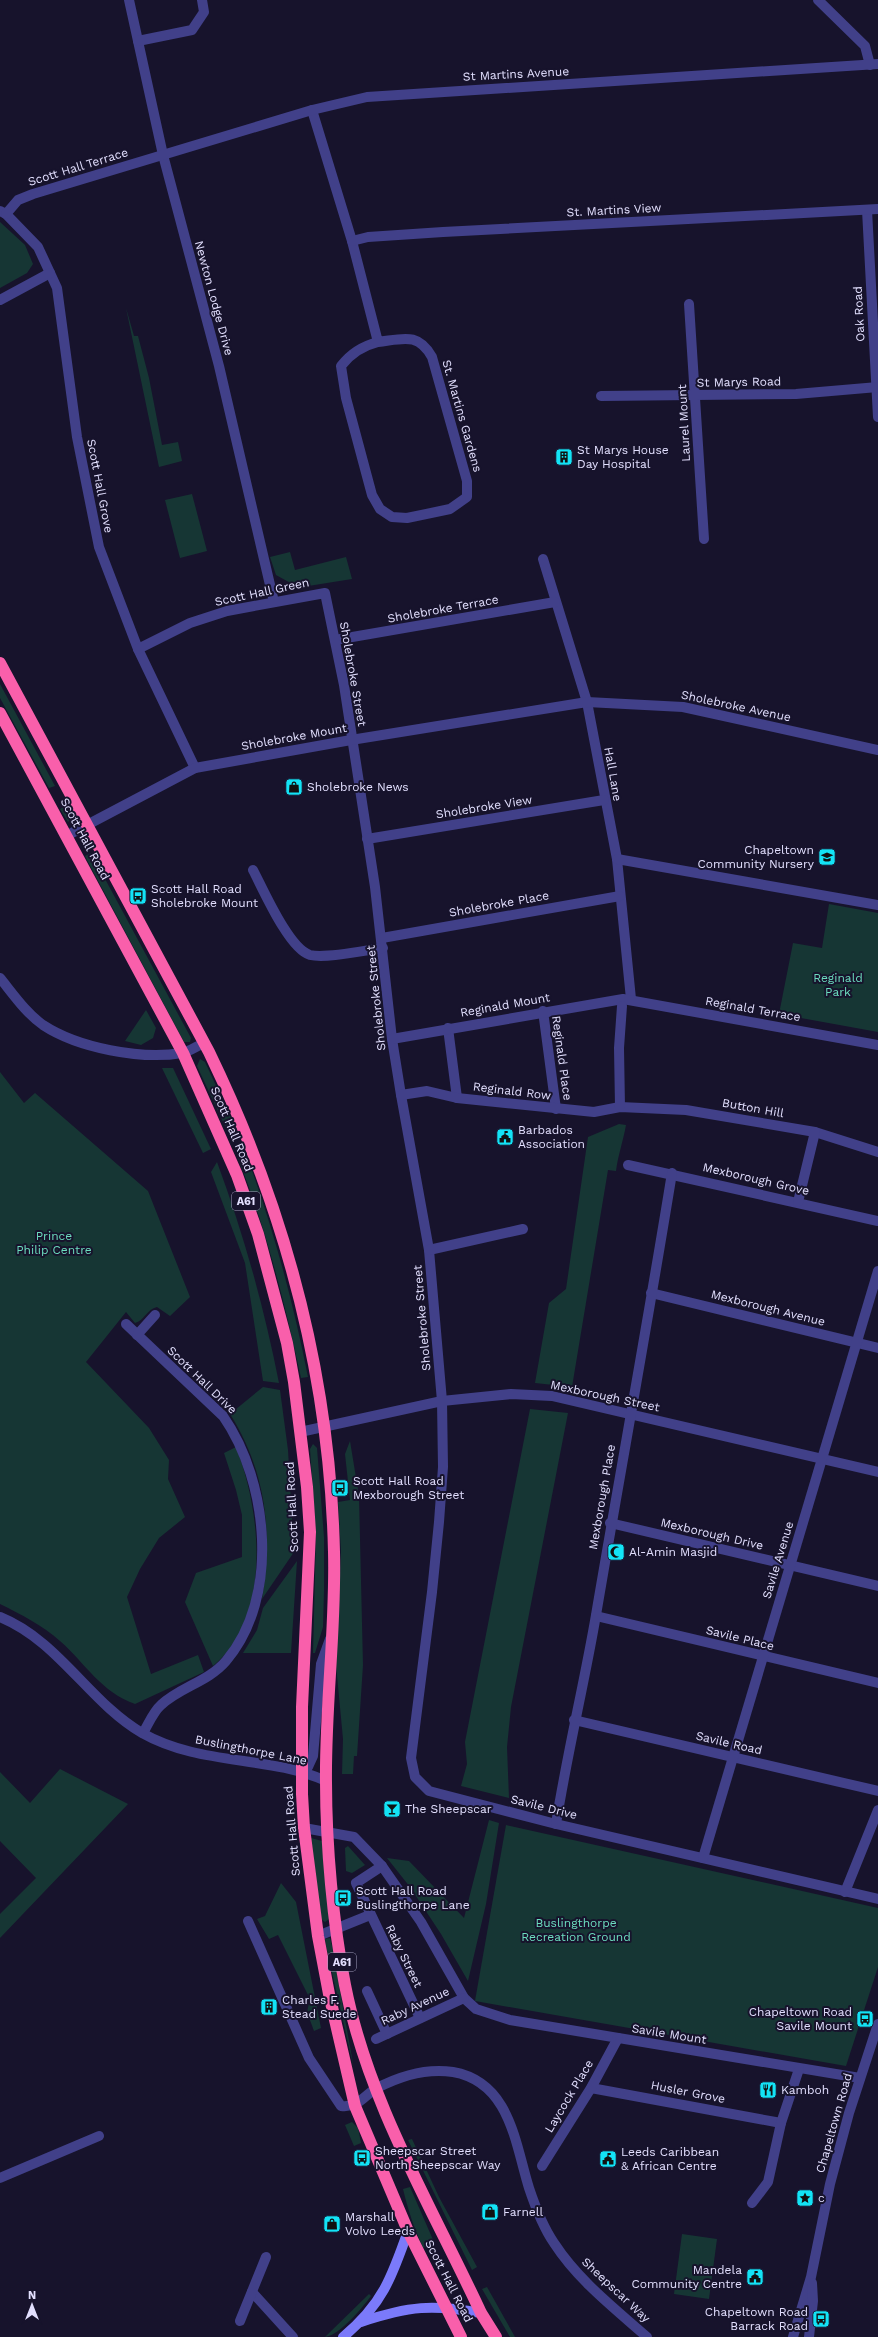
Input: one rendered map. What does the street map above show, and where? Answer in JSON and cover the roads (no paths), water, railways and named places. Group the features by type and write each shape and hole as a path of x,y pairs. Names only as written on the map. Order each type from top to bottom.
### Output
{"highway":[{"name":"Scott Hall Road","path":"0,664 204,1043 237,1110 263,1175 282,1234 299,1292 320,1391 324,1427 334,1553 326,1780 328,1832 345,1986 356,2027 376,2088 411,2166 482,2313 496,2337"},
{"name":"Scott Hall Road","path":"0,713 68,835 183,1053 237,1175 258,1234 287,1343 300,1432 310,1532 301,1772 304,1828 318,1936 329,1994 355,2106 408,2231 461,2337"}],"street":[{"name":"Newton Lodge Drive","path":"129,0 163,155 219,366 274,602"},
{"path":"138,41 192,30 204,12 202,0"},
{"path":"818,0 865,46 874,64"},
{"name":"St Martins Avenue","path":"163,155 312,110 367,97 408,93 874,64"},
{"path":"312,110 352,241 378,342"},
{"name":"Scott Hall Terrace","path":"3,213 18,200 33,194 163,155"},
{"name":"St. Martins View","path":"352,241 368,237 443,232 867,210 878,208"},
{"name":"Oak Road","path":"867,210 878,417"},
{"name":"Scott Hall Grove","path":"3,213 38,247 57,288 77,437 99,547 138,649 195,768"},
{"path":"0,300 50,273"},
{"name":"Laurel Mount","path":"690,304 704,539"},
{"name":"St. Martins Gardens","path":"405,339 416,340 425,344 432,357 467,481 467,497 450,510 407,518 392,517 380,509 372,495 346,398 341,366 349,356 366,345 378,342 405,339"},
{"name":"St Marys Road","path":"601,396 796,394 877,387"},
{"name":"Hall Lane","path":"543,559 587,702 604,800 617,858 625,1001 620,1048 620,1107"},
{"name":"Scott Hall Green","path":"138,649 190,623 228,611 325,593"},
{"name":"Sholebroke Street","path":"325,593 335,640 383,943 392,1039 429,1250 442,1401"},
{"name":"Sholebroke Terrace","path":"335,640 555,602"},
{"name":"Sholebroke Mount","path":"68,835 195,768 351,740 587,702"},
{"name":"Sholebroke Avenue","path":"587,702 683,707 878,750"},
{"name":"Sholebroke View","path":"367,839 604,800"},
{"path":"617,858 878,905"},
{"name":"Sholebroke Place","path":"252,870 296,945 310,955 330,955 620,896"},
{"path":"0,978 21,1004 44,1025 89,1046 140,1055 183,1053 204,1043"},
{"name":"Reginald Mount","path":"392,1039 543,1011 625,1001"},
{"name":"Reginald Terrace","path":"625,1001 878,1045"},
{"name":"Reginald Place","path":"543,1011 556,1109"},
{"path":"448,1028 457,1098"},
{"name":"Reginald Row","path":"401,1095 427,1092 457,1098 594,1112 620,1107"},
{"name":"Button Hill","path":"620,1107 686,1110 815,1132 878,1152"},
{"path":"798,1202 815,1132"},
{"name":"Mexborough Grove","path":"628,1165 672,1173 878,1221"},
{"name":"Mexborough Place","path":"556,1824 574,1720 596,1616 610,1523 672,1173"},
{"path":"429,1250 523,1229"},
{"name":"Savile Avenue","path":"703,1858 878,1271"},
{"name":"Mexborough Avenue","path":"651,1293 878,1348"},
{"path":"137,1335 155,1315"},
{"name":"Scott Hall Drive","path":"126,1324 223,1416 240,1442 250,1466 257,1497 261,1549 260,1581 254,1612 242,1640 225,1662 212,1675 160,1705 143,1733"},
{"name":"Mexborough Street","path":"300,1432 442,1401 511,1394 552,1396 878,1472"},
{"name":"Savile Drive","path":"442,1401 443,1467 439,1522 411,1768 420,1785 429,1791 556,1824 878,1899"},
{"name":"Mexborough Drive","path":"610,1523 878,1586"},
{"name":"Savile Place","path":"596,1616 763,1657 878,1683"},
{"name":"Buslingthorpe Lane","path":"0,1617 22,1628 53,1651 122,1720 168,1746 216,1758 301,1772 326,1780"},
{"name":"Scott Hall Road","path":"301,1772 311,1762 315,1745 320,1664 332,1633"},
{"name":"Savile Road","path":"574,1720 878,1791"},
{"path":"845,1892 878,1810"},
{"path":"304,1828 354,1837 382,1866 421,1922 464,1998"},
{"name":"Raby Street","path":"382,1866 356,1883 420,2018"},
{"path":"318,1936 370,1915"},
{"path":"248,1921 308,2058 342,2106 355,2106"},
{"path":"367,1991 387,2034"},
{"name":"Savile Mount","path":"464,1998 476,2009 510,2020 798,2069 860,2078"},
{"name":"Raby Avenue","path":"376,2039 464,1998"},
{"name":"Chapeltown Road","path":"793,2337 811,2277 830,2184 860,2078 878,2024"},
{"name":"Laycock Place","path":"542,2166 591,2088 618,2038"},
{"path":"752,2203 768,2182 781,2123 798,2069"},
{"name":"Sheepscar Way","path":"355,2106 376,2088 407,2076 430,2070 454,2072 476,2081 495,2096 508,2116 534,2202 553,2242 590,2287 647,2337"},
{"name":"Husler Grove","path":"591,2088 781,2123"},
{"path":"0,2178 99,2136"},
{"path":"343,2337 361,2322 383,2295 396,2267 408,2231"},
{"path":"240,2321 266,2257"},
{"name":"Chapeltown Road","path":"809,2337 813,2301 811,2277"},
{"path":"252,2292 294,2337"},
{"path":"361,2322 396,2310 446,2306 482,2313"}],"place":[{"name":"St Marys House Day Hospital","path":"564,457"},
{"name":"Sholebroke News","path":"294,787"},
{"name":"Chapeltown Community Nursery","path":"827,857"},
{"name":"Scott Hall Road Sholebroke Mount","path":"138,896"},
{"name":"Barbados Association","path":"505,1137"},
{"name":"Scott Hall Road Mexborough Street","path":"340,1488"},
{"name":"Al-Amin Masjid","path":"616,1552"},
{"name":"The Sheepscar","path":"392,1809"},
{"name":"Scott Hall Road Buslingthorpe Lane","path":"343,1898"},
{"name":"Charles F. Stead Suede","path":"269,2007"},
{"name":"Chapeltown Road Savile Mount","path":"865,2019"},
{"name":"Kamboh","path":"768,2090"},
{"name":"Sheepscar Street North Sheepscar Way","path":"362,2158"},
{"name":"Leeds Caribbean & African Centre","path":"608,2159"},
{"name":"c","path":"805,2198"},
{"name":"Farnell","path":"490,2212"},
{"name":"Marshall Volvo Leeds","path":"332,2224"},
{"name":"Mandela Community Centre","path":"755,2277"},
{"name":"Chapeltown Road Barrack Road","path":"821,2319"}],"park label":[{"name":"Reginald Park","path":"838,985"},
{"name":"Prince Philip Centre","path":"54,1243"},
{"name":"Buslingthorpe Recreation Ground","path":"576,1930"}]}
